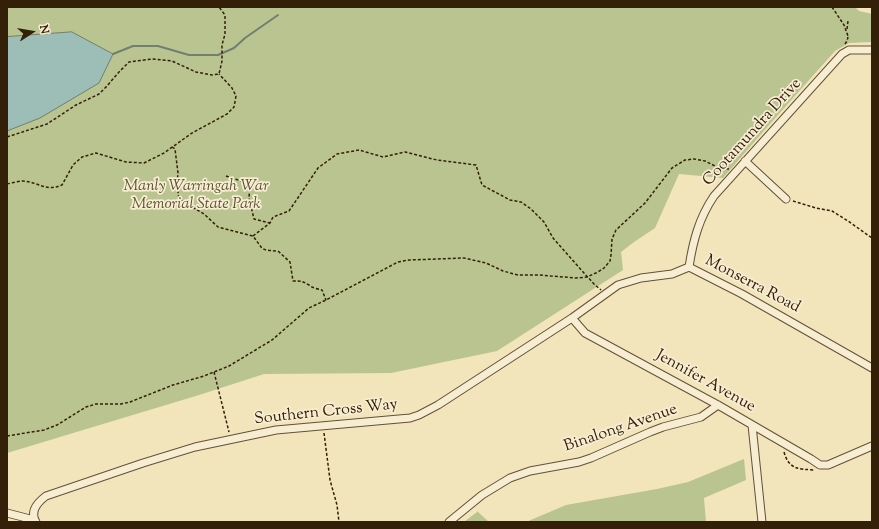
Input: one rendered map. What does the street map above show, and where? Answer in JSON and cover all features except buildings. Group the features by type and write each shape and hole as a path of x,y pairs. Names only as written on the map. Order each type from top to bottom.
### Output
{"street":[{"name":"Cootamundra Drive","path":"689,267 692,245 706,208 714,196 842,54 849,50 872,50"},
{"path":"745,161 786,199"},
{"name":"Monserra Road","path":"572,318 618,285 641,278 672,274 689,267 742,294 872,368"},
{"name":"Jennifer Avenue","path":"572,318 585,333 718,405 820,465 828,465 872,446"},
{"name":"Southern Cross Way","path":"35,521 34,511 39,501 46,496 195,447 276,430 410,418 419,415 438,405 572,318"},
{"name":"Binalong Avenue","path":"449,522 482,495 510,478 530,471 579,462 591,458 663,427 701,417 718,405"},
{"path":"752,425 762,522"},
{"path":"7,513 35,521"}],"path":[{"path":"219,7 225,15 225,34 222,45 222,61 219,74"},
{"path":"832,7 846,30 848,37 844,44"},
{"path":"846,30 848,21"},
{"path":"7,137 47,124 76,105 99,94 108,86 118,72 128,62 152,59 172,61 196,72 212,75 219,74"},
{"path":"7,184 21,181 43,187 55,188 62,185 73,165 82,157 96,153 126,162 144,163 172,147 192,133 227,114 234,107 236,96 232,88 219,74"},
{"path":"172,147 175,149 179,199 204,214 218,227 253,236 261,249 278,251 290,262 293,281 301,281 309,286 322,290 326,300"},
{"path":"253,236 270,223 273,217 289,211 318,168 337,154 359,150 383,157 405,152 437,160 476,165 482,185 510,200 521,202 531,210 544,222 553,238 587,277 606,294"},
{"path":"7,436 44,430 57,425 86,407 96,404 121,404 130,402 173,385 204,376 229,366 272,340 309,308 398,262 409,260 464,258 486,263 503,271 518,274 539,274 576,278 587,277 604,268 610,261 612,239 616,230 645,203 672,168 684,160 694,159 727,170 732,168"},
{"path":"226,176 250,184 249,198 254,219 270,223"},
{"path":"786,199 832,211 872,238"},
{"path":"214,372 231,439"},
{"path":"323,426 330,480 337,505 339,522"},
{"path":"783,448 786,460 792,466 799,469 816,471"}],"green space":[{"name":"Manly Warringah War Memorial State Park","path":"7,7 855,7 859,11 872,14 872,42 849,43 835,51 723,178 679,174 655,228 621,252 623,270 497,351 391,373 264,374 7,453"},
{"path":"744,459 746,480 704,498 706,522 526,522 566,505 688,482"},
{"path":"477,512 489,522 464,522"}],"water":[{"path":"72,32 113,54 99,83 40,118 7,131 7,37"}],"waterway":[{"path":"113,54 133,46 158,46 189,55 218,55 234,48 245,38 278,15"}]}
